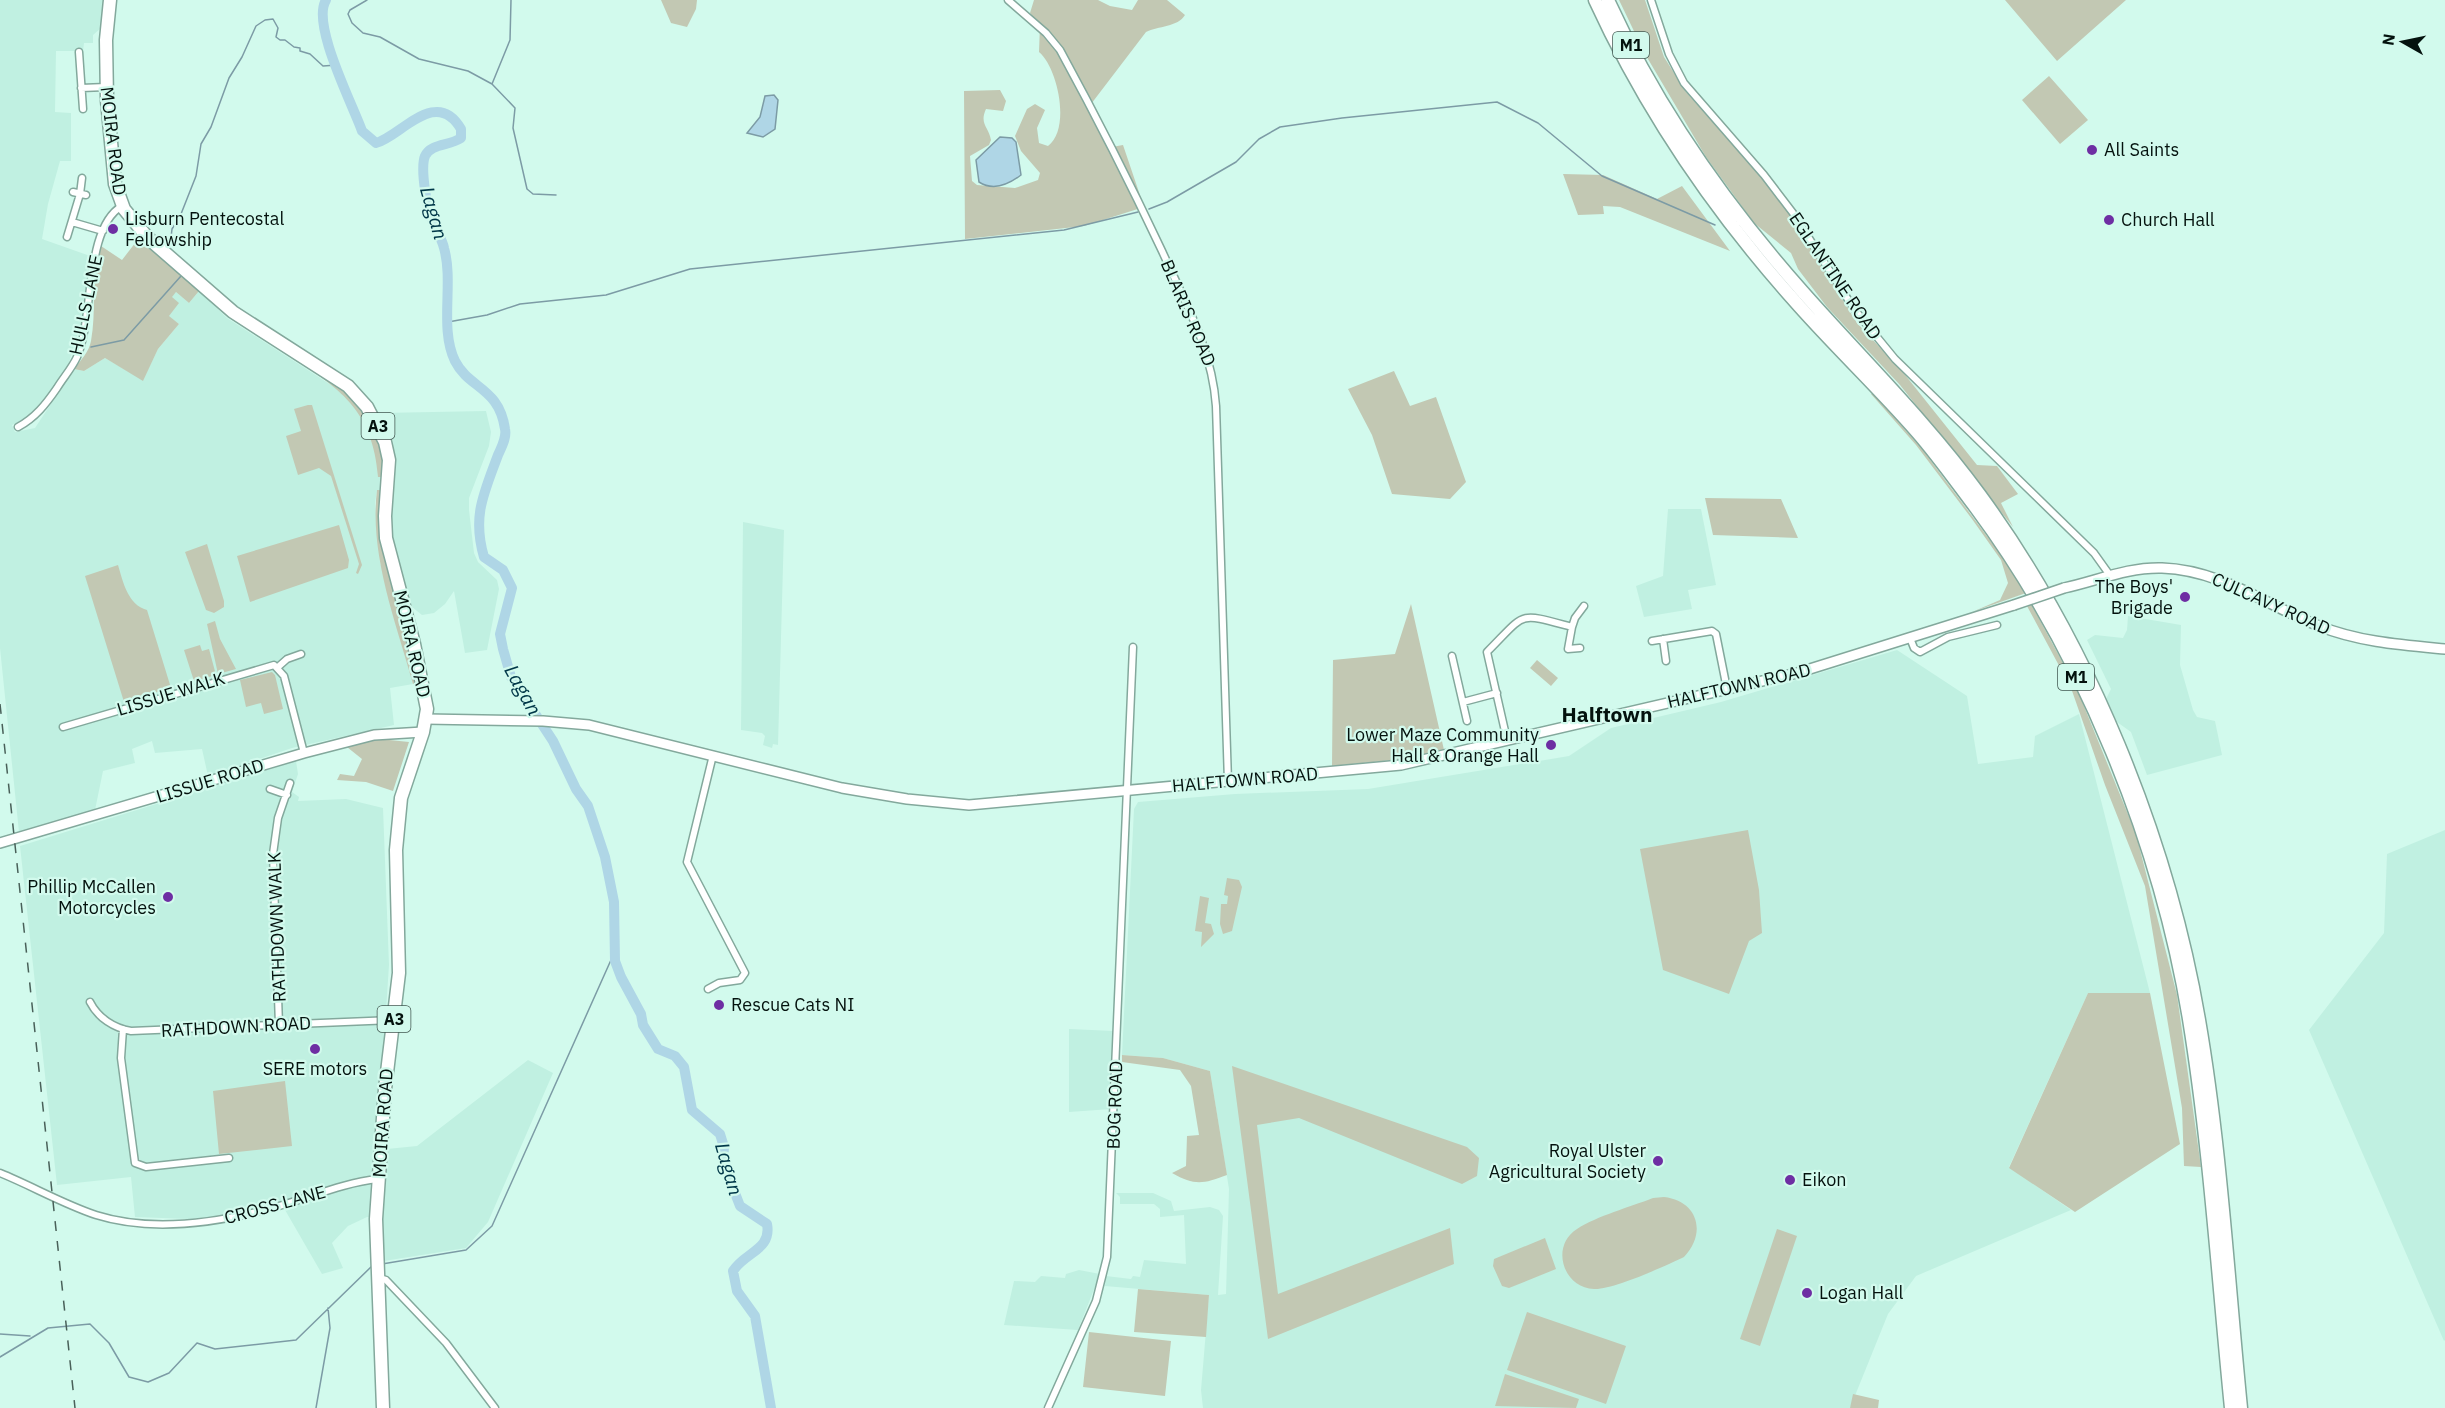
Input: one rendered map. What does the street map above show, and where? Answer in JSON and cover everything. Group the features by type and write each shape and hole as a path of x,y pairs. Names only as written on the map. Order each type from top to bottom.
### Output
{"highway":[{"name":"MOIRA ROAD","path":"110,0 106,40 106,87 115,184 122,206 148,238 232,312 338,379 357,396 375,419 386,442 388,475 386,538 422,680 426,719 401,798 398,819 395,886 400,961 384,1089 378,1179 378,1269 383,1408"},
{"name":"M1","path":"1595,0 1632,74 1683,158 1714,202 1794,301 1918,433 1978,510 2053,631 2105,738 2147,849 2175,952 2189,1018 2200,1097 2230,1408"},
{"name":"M1","path":"1608,0 1677,126 1731,203 1803,292 1929,428 1982,497 2036,583 2080,662 2114,735 2145,813 2169,888 2199,1016 2210,1095 2241,1408"}],"street":[{"name":"BLARIS ROAD","path":"1008,0 1046,33 1060,50 1144,214 1194,319 1212,368 1217,428 1228,782"},
{"name":"EGLANTINE ROAD","path":"1651,0 1669,54 1684,83 1764,175 1793,213 1839,287 1870,331 1895,359 2094,553 2109,574"},
{"path":"79,52 82,109"},
{"path":"81,88 106,87"},
{"path":"68,237 82,178"},
{"name":"HULLS LANE","path":"18,427 30,421 48,402 77,357 89,309 89,283 103,231 109,216 122,206"},
{"path":"72,222 103,231"},
{"name":"CULCAVY ROAD","path":"2064,588 2109,574 2142,568 2192,571 2209,575 2302,620 2340,634 2367,640 2445,649"},
{"name":"HALFTOWN ROAD","path":"426,719 557,721 602,728 843,788 939,804 969,805 1401,765 1839,662 2064,588"},
{"path":"1580,648 1568,649 1575,618 1584,606"},
{"path":"1508,740 1487,652 1513,623 1525,617 1534,617 1572,627"},
{"path":"1910,638 1914,648 1920,652 1948,637 1997,625"},
{"path":"1653,641 1712,631 1716,634 1727,688"},
{"path":"1662,639 1666,662"},
{"name":"BOG ROAD","path":"1048,1408 1096,1301 1107,1257 1133,647"},
{"name":"LISSUE WALK","path":"63,727 263,666 278,667 287,659 301,654"},
{"path":"1452,656 1467,721"},
{"path":"278,667 284,676 304,753"},
{"path":"1463,702 1497,693"},
{"name":"LISSUE ROAD","path":"0,843 304,753 374,735 423,732"},
{"path":"708,989 719,983 740,980 745,973 687,862 713,754"},
{"name":"RATHDOWN WALK","path":"279,1025 273,854 276,829 290,783"},
{"path":"270,789 286,795"},
{"path":"90,1002 104,1019 123,1029 121,1058 135,1163 146,1167 229,1158"},
{"name":"RATHDOWN ROAD","path":"123,1029 138,1031 393,1020"},
{"name":"CROSS LANE","path":"0,1173 68,1205 98,1215 123,1220 176,1223 243,1216 355,1182 378,1179"},
{"path":"378,1269 436,1332 495,1408"}],"shaded area":[{"path":"0,0 103,0 101,28 93,35 93,43 84,43 83,51 56,51 55,112 71,113 71,161 60,161 48,204 42,239 93,257 83,317 67,369 42,404 26,418 12,425 15,432 35,428 74,369 84,371 105,358 143,380 158,349 179,324 168,316 171,297 176,292 189,303 199,291 227,318 342,392 358,409 369,431 377,456 378,477 384,477 383,490 377,490 375,503 380,562 413,684 390,688 394,725 292,748 208,776 202,749 155,753 152,741 132,749 135,763 103,771 95,810 19,832 0,648"},
{"path":"661,0 697,0 696,9 687,27 671,23"},
{"path":"1034,0 1098,0 1110,6 1132,10 1138,0 1167,0 1185,15 1178,22 1146,32 1088,108 1112,147 1123,145 1144,207 1084,226 965,239 964,91 1000,90 1006,101 1003,111 986,109 984,114 984,122 991,140 989,145 970,156 972,181 977,185 1015,188 1038,180 1040,173 1021,151 1015,136 1027,109 1035,104 1045,110 1037,128 1039,143 1048,146 1055,138 1059,126 1059,99 1056,84 1052,71 1039,52 1040,25 1030,13"},
{"path":"1619,0 1645,0 1664,57 1686,92 1763,178 1789,213 1857,323 1902,371 1977,465 1997,466 2018,494 2001,503 2013,527 1900,385 1827,307 1798,269 1791,253 1754,223 1706,157 1645,54"},
{"path":"2005,0 2126,0 2057,61"},
{"path":"2049,76 2088,120 2060,144 2022,100"},
{"path":"1563,174 1603,175 1657,199 1682,186 1730,251 1620,207 1603,206 1604,214 1578,215"},
{"path":"139,238 199,291 189,303 176,292 172,297 179,303 169,316 179,324 158,349 143,381 105,358 84,371 74,369 87,352 91,341 96,270 101,246 122,260"},
{"path":"286,355 325,377 355,401 367,415 381,452 384,477 378,477 375,454 369,435 361,418 350,403 322,378"},
{"path":"1394,371 1410,406 1436,397 1466,482 1450,499 1392,494 1372,435 1348,389"},
{"path":"1873,393 1922,449 2007,563 2026,593 1972,612 2000,600 2008,583 2001,560 1916,445 1871,394"},
{"path":"312,405 362,565 358,574 356,573 359,564 331,476 319,468 298,475 286,436 301,431 294,409"},
{"path":"486,411 491,432 489,446 469,498 469,510 474,553 478,562 497,580 499,589 487,650 465,653 454,591 445,604 434,613 422,615 407,603 389,535 394,459 393,439 380,413"},
{"path":"377,490 383,490 380,533 416,684 413,684 380,564 377,539"},
{"path":"1705,498 1781,499 1798,538 1713,535"},
{"path":"1668,509 1701,509 1716,585 1688,590 1692,609 1644,617 1636,586 1663,576"},
{"path":"743,522 784,530 778,745 773,744 772,748 763,745 765,736 762,733 741,730"},
{"path":"339,525 349,560 348,568 250,602 237,556"},
{"path":"207,544 224,601 224,607 214,613 206,610 185,552"},
{"path":"118,565 131,598 147,610 171,688 124,702 85,576"},
{"path":"1411,604 1444,750 1414,758 1332,766 1333,660 1395,654"},
{"path":"2031,604 2077,689 2136,834 2177,995 2201,1167 2184,1166 2182,1108 2145,886 2105,785 2071,688 2027,606"},
{"path":"2128,616 2181,625 2180,665 2193,710 2197,717 2215,721 2222,755 2147,775 2131,732 2117,722 2106,699 2111,689 2087,640 2095,635 2123,638 2127,630"},
{"path":"215,621 220,639 236,669 218,674 207,624"},
{"path":"200,645 202,651 209,649 216,675 194,681 184,650"},
{"path":"1897,650 1967,696 1978,764 2033,757 2035,736 2079,714 2150,993 2088,993 2009,1167 2071,1210 1916,1276 1888,1314 1850,1408 1203,1408 1201,1390 1209,1295 1105,1286 1106,1276 1131,1279 1133,1276 1140,1277 1144,1260 1186,1264 1184,1215 1160,1217 1160,1209 1154,1204 1120,1204 1120,1197 1116,1193 1153,1193 1171,1201 1174,1211 1210,1207 1219,1210 1223,1216 1218,1295 1226,1294 1229,1189 1210,1071 1163,1058 1122,1055 1134,809 1138,802 1235,794 1368,789 1569,756 1611,728 1721,702"},
{"path":"1537,660 1558,678 1551,686 1530,668"},
{"path":"272,672 275,675 283,709 264,714 261,703 246,707 240,680"},
{"path":"380,739 409,742 393,791 366,782 337,780 340,774 354,776 362,759 347,747"},
{"path":"296,761 298,774 292,792 299,797 298,801 346,799 383,808 389,965 377,1150 417,1146 528,1060 553,1073 488,1222 466,1248 384,1261 383,1218 367,1217 348,1226 332,1243 343,1268 322,1274 281,1203 218,1217 188,1219 135,1217 131,1177 57,1185 20,846"},
{"path":"1748,830 1759,890 1762,933 1749,941 1729,994 1663,970 1640,849"},
{"path":"2445,830 2444,1341 2309,1030 2384,933 2387,854"},
{"path":"1227,878 1239,880 1242,887 1232,931 1223,934 1220,924 1221,904 1227,904 1228,896 1224,895"},
{"path":"1200,896 1209,898 1205,923 1211,924 1214,934 1201,947 1202,932 1195,931"},
{"path":"2088,993 2150,993 2180,1144 2075,1212 2009,1168"},
{"path":"1069,1029 1114,1031 1111,1109 1069,1112"},
{"path":"1122,1055 1163,1058 1210,1071 1227,1175 1212,1180 1193,1182 1172,1173 1186,1166 1187,1136 1199,1135 1191,1086 1180,1070 1122,1062"},
{"path":"1232,1066 1467,1147 1479,1158 1477,1176 1462,1184 1299,1118 1257,1125 1278,1294 1450,1228 1454,1264 1268,1339"},
{"path":"285,1081 292,1146 219,1154 213,1091"},
{"path":"1664,1197 1685,1205 1695,1220 1697,1229 1695,1238 1684,1257 1613,1286 1594,1289 1574,1282 1564,1265 1562,1255 1569,1236 1594,1220 1653,1198"},
{"path":"1777,1229 1797,1236 1760,1346 1740,1339"},
{"path":"1545,1238 1556,1269 1509,1288 1502,1286 1493,1266 1494,1259"},
{"path":"1079,1270 1100,1274 1078,1330 1004,1325 1014,1281 1035,1282 1041,1276 1065,1278 1066,1274"},
{"path":"1138,1289 1209,1295 1206,1337 1134,1332"},
{"path":"1527,1312 1626,1346 1606,1404 1507,1370"},
{"path":"1089,1332 1171,1341 1165,1396 1083,1387"},
{"path":"1505,1374 1579,1399 1576,1408 1495,1406"},
{"path":"1853,1394 1879,1400 1878,1408 1850,1408"}],"water":[{"path":"774,95 778,100 775,129 763,137 747,133 760,117 765,96"},
{"path":"1000,137 1012,138 1016,142 1021,175 1000,186 984,185 979,182 976,160"}],"waterway":[{"name":"Lagan","path":"326,0 323,11 328,45 362,131 376,143 418,118 429,113 441,112 451,117 461,129 461,138 436,147 425,156 424,179 431,217 443,244 447,262 447,320 450,348 461,370 497,405 505,429 503,443 484,493 479,517 484,557 503,570 512,588 500,634 503,649 511,677 553,741 576,789 588,806 605,857 614,902 615,961 641,1014 643,1025 658,1049 675,1056 684,1067 692,1110 720,1134 724,1147 723,1162 740,1206 767,1224 767,1233 762,1245 733,1271 737,1291 755,1316 771,1408"},
{"path":"367,0 350,10 348,14 352,23 363,33 380,37 419,59 468,71 492,84 515,108 513,128 527,189 533,194 556,195"},
{"path":"492,84 510,40 511,0"},
{"path":"170,246 172,229 181,214 196,176 201,144 211,127 229,78 242,57 256,26 265,20 273,19 278,28 276,37 280,40 285,40 294,47 300,48 300,51 310,54 323,66 337,65"},
{"path":"1149,209 1167,202 1236,162 1259,139 1280,127 1342,118 1497,102 1538,123 1602,176 1715,225"},
{"path":"448,322 487,315 520,304 606,295 690,269 1064,230 1138,212"},
{"path":"91,347 124,340 181,276"},
{"path":"382,1264 466,1250 492,1226 615,951"},
{"path":"0,1357 48,1328 90,1324 109,1343 129,1377 148,1382 169,1373 197,1343 215,1349 296,1340 372,1266"},
{"path":"316,1408 330,1328 328,1308"},
{"path":"0,1334 30,1336"}],"railway":[{"path":"0,704 75,1408"}],"place":[{"name":"All Saints","path":"2092,150"},
{"name":"Church Hall","path":"2109,220"},
{"name":"Lisburn Pentecostal Fellowship","path":"113,229"},
{"name":"The Boys' Brigade","path":"2185,597"},
{"name":"Lower Maze Community Hall & Orange Hall","path":"1551,745"},
{"name":"Phillip McCallen Motorcycles","path":"168,897"},
{"name":"Rescue Cats NI","path":"719,1005"},
{"name":"SERE motors","path":"315,1049"},
{"name":"Royal Ulster Agricultural Society","path":"1658,1161"},
{"name":"Eikon","path":"1790,1180"},
{"name":"Logan Hall","path":"1807,1293"}],"district":[{"name":"Halftown","path":"1607,715"}]}
